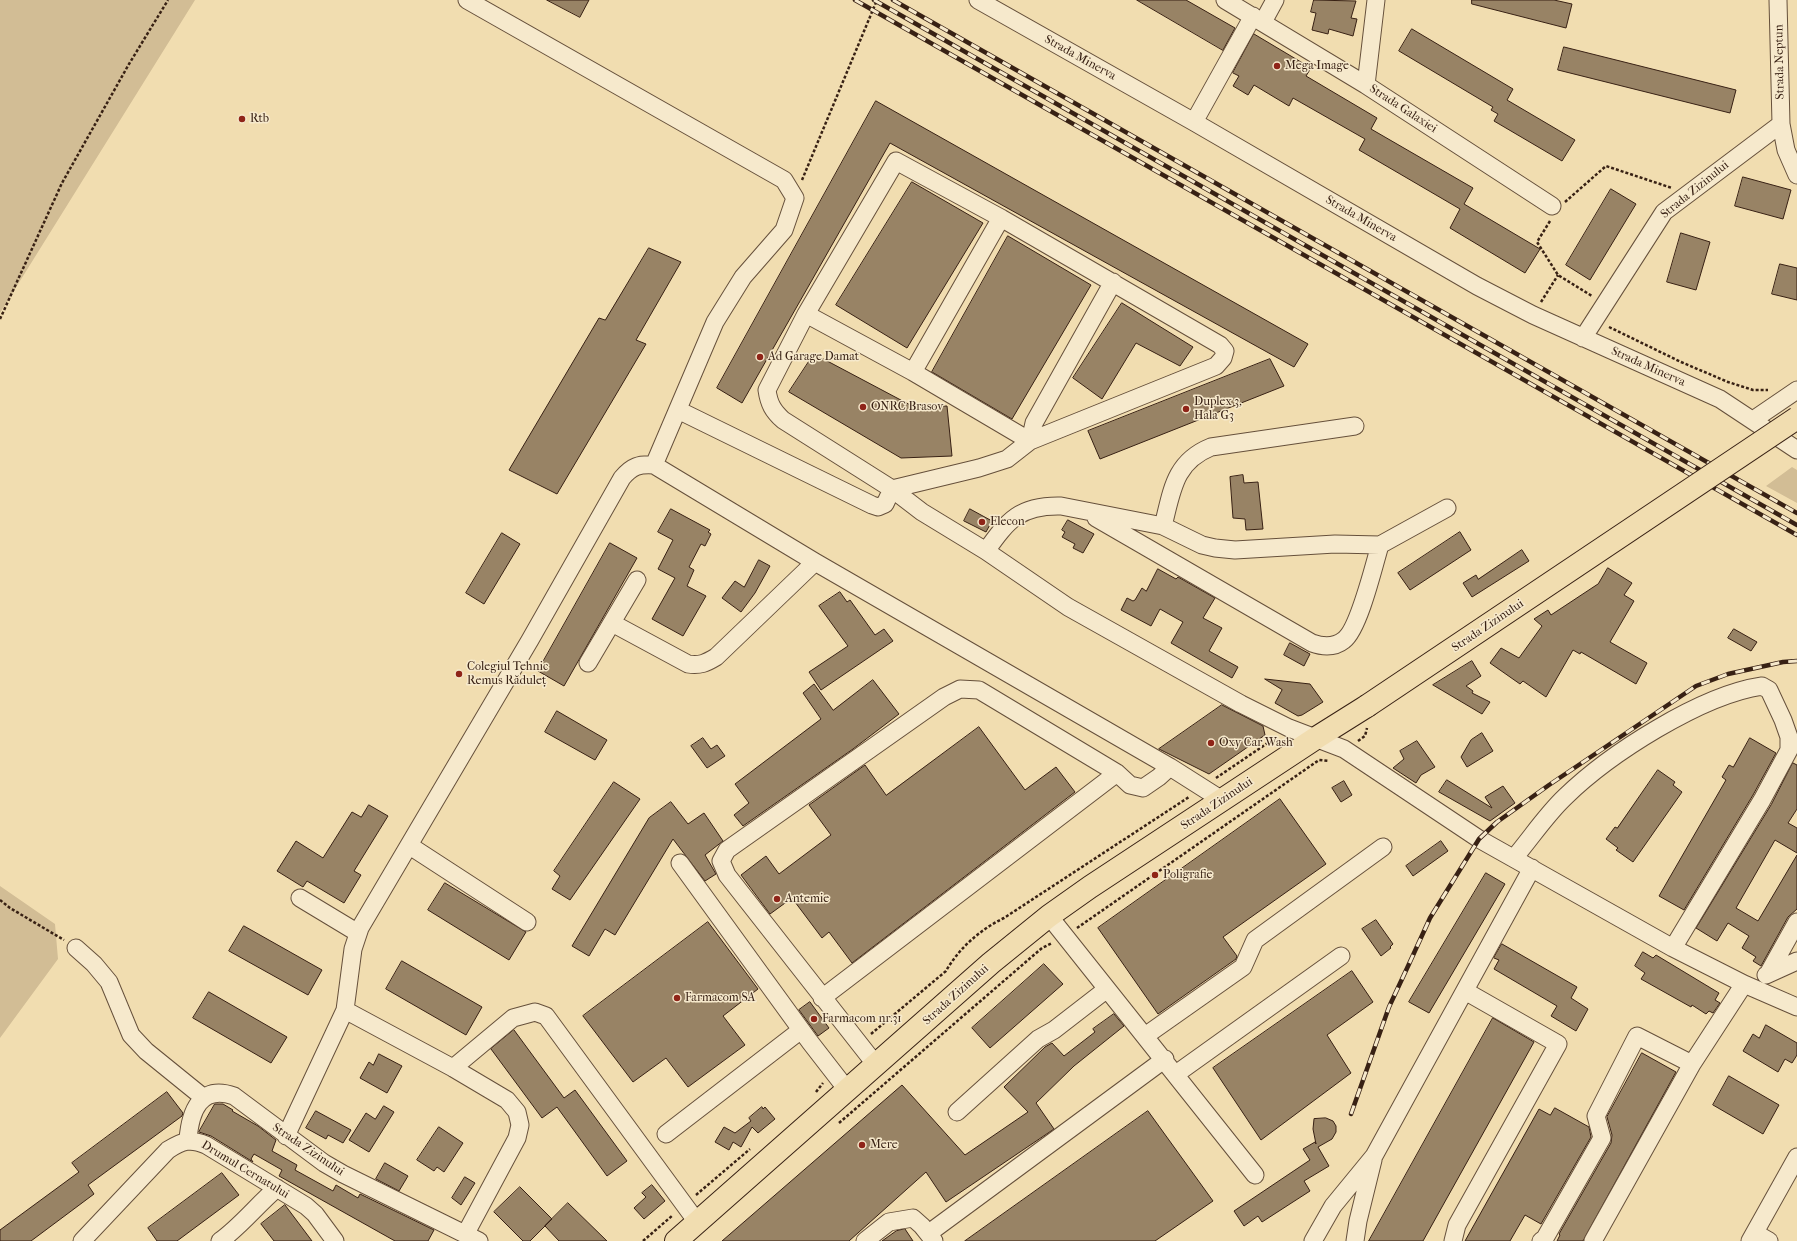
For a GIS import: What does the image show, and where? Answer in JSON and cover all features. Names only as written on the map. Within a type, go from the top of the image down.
[{"type":"main road","name":"Strada Zizinului","points":[[676,1241],[848,1091],[991,963],[1049,916],[1316,738],[1368,715],[1797,418]]},
{"type":"street","points":[[467,0],[784,180],[795,198],[784,230],[743,277],[715,322],[654,465]]},
{"type":"street","name":"Strada Minerva","points":[[978,0],[1194,122],[1477,286],[1533,315],[1720,399],[1797,450]]},
{"type":"street","name":"Strada Galaxiei","points":[[1226,0],[1366,84],[1556,209]]},
{"type":"street","points":[[1194,122],[1258,19],[1275,0]]},
{"type":"street","points":[[1366,84],[1376,0]]},
{"type":"street","name":"Strada Neptun","points":[[1778,0],[1781,124]]},
{"type":"street","points":[[1781,124],[1786,150],[1797,175]]},
{"type":"street","name":"Strada Zizinului","points":[[1583,338],[1664,212],[1781,124]]},
{"type":"street","points":[[892,489],[979,468],[1007,458],[1030,441],[1216,366],[1223,358],[1225,351],[1220,345],[1113,282],[1001,218],[896,161],[806,314],[767,390],[769,402],[775,412],[783,420],[892,489],[922,512],[986,551],[1068,607],[1241,704],[1289,728],[1344,749],[1479,839],[1673,948],[1744,984],[1797,1007]]},
{"type":"street","points":[[913,372],[1001,218]]},
{"type":"street","points":[[1030,441],[1034,423],[1113,282]]},
{"type":"street","points":[[806,314],[913,372],[1030,441]]},
{"type":"street","points":[[1752,420],[1797,390]]},
{"type":"street","points":[[678,410],[872,505],[878,506],[886,504],[892,489]]},
{"type":"street","points":[[1163,526],[1177,477],[1187,462],[1202,451],[1211,447],[1355,426]]},
{"type":"street","points":[[286,1136],[344,1010],[353,949],[358,933],[530,640],[622,478],[629,469],[639,464],[654,465],[815,562],[1170,767],[1222,800]]},
{"type":"street","points":[[986,551],[1005,525],[1028,510],[1050,506],[1163,526],[1202,545],[1225,550],[1335,544],[1380,545],[1447,508]]},
{"type":"street","points":[[1084,511],[1312,643],[1325,646],[1331,646],[1344,640],[1354,628],[1380,545]]},
{"type":"street","points":[[612,623],[688,664],[698,665],[707,663],[716,657],[815,562]]},
{"type":"street","points":[[588,663],[637,580]]},
{"type":"street","points":[[1514,858],[1564,798],[1604,765],[1649,734],[1704,704],[1745,688],[1762,686],[1770,690],[1789,736],[1789,750],[1762,800],[1673,948]]},
{"type":"street","points":[[876,1065],[822,998],[728,875],[721,861],[727,850],[944,697],[960,689],[978,690],[1117,773],[1130,785],[1143,788],[1160,777],[1170,767]]},
{"type":"street","points":[[822,998],[1117,773]]},
{"type":"street","points":[[410,846],[527,922]]},
{"type":"street","points":[[1145,1036],[1243,967],[1255,940],[1383,847]]},
{"type":"street","points":[[680,863],[801,1030],[848,1091]]},
{"type":"street","points":[[1313,1241],[1333,1206],[1374,1156],[1532,868]]},
{"type":"street","points":[[300,898],[358,933]]},
{"type":"street","points":[[1049,916],[1165,1059],[1255,1175]]},
{"type":"street","points":[[1768,974],[1797,922]]},
{"type":"street","points":[[76,948],[94,964],[109,982],[131,1035],[146,1051],[204,1098],[194,1108],[188,1140]]},
{"type":"street","points":[[1176,1074],[1341,956]]},
{"type":"street","points":[[1593,1241],[1692,1064],[1744,984],[1797,961]]},
{"type":"street","points":[[957,1112],[1038,1039],[1054,1030],[1107,989]]},
{"type":"street","points":[[1453,1241],[1457,1225],[1558,1044],[1465,991]]},
{"type":"street","points":[[344,1010],[454,1068],[507,1100],[517,1112],[520,1125],[517,1138],[473,1237]]},
{"type":"street","points":[[454,1068],[513,1018],[535,1012],[546,1016],[697,1222]]},
{"type":"street","points":[[666,1134],[801,1030]]},
{"type":"street","points":[[1541,1241],[1545,1238],[1602,1138],[1596,1116],[1637,1036],[1692,1064]]},
{"type":"street","points":[[865,1241],[882,1226],[900,1219],[913,1218],[931,1237],[1165,1059]]},
{"type":"street","name":"Strada Zizinului","points":[[204,1098],[213,1093],[225,1093],[234,1096],[324,1163],[343,1174],[473,1237]]},
{"type":"street","name":"Drumul Cernatului","points":[[82,1241],[168,1150],[180,1142],[188,1140],[206,1145],[277,1188],[315,1214],[335,1241]]},
{"type":"street","points":[[1355,1241],[1358,1221],[1374,1156]]},
{"type":"street","points":[[1758,1238],[1797,1157]]},
{"type":"street","points":[[220,1241],[240,1235],[253,1209],[277,1188]]},
{"type":"path","points":[[0,320],[62,183],[129,64],[168,0]]},
{"type":"path","points":[[795,198],[878,0]]},
{"type":"path","points":[[1604,304],[1558,275],[1537,242],[1556,209],[1606,166],[1688,193]]},
{"type":"path","points":[[1533,315],[1558,275]]},
{"type":"path","points":[[1594,320],[1681,362],[1728,382],[1753,390],[1769,390]]},
{"type":"path","points":[[834,1128],[1042,948],[1065,936],[1319,760],[1329,761],[1344,749],[1365,736],[1368,715]]},
{"type":"path","points":[[0,900],[10,908],[76,948]]},
{"type":"shaded area","points":[[0,0],[195,0],[0,313]]},
{"type":"shaded area","points":[[1792,467],[1797,470],[1797,503],[1766,486]]},
{"type":"shaded area","points":[[0,886],[55,924],[58,959],[0,1038]]},
{"type":"building","points":[[547,0],[589,0],[580,17]]},
{"type":"building","points":[[1137,0],[1186,0],[1235,28],[1223,50]]},
{"type":"building","points":[[1314,0],[1356,1],[1351,18],[1357,19],[1353,36],[1329,29],[1328,34],[1312,30],[1316,13],[1311,12]]},
{"type":"building","points":[[1472,0],[1554,0],[1572,4],[1566,28],[1472,4]]},
{"type":"building","points":[[1412,29],[1513,89],[1507,100],[1575,140],[1562,161],[1494,121],[1498,114],[1491,110],[1493,107],[1399,51]]},
{"type":"building","points":[[1254,34],[1311,68],[1306,76],[1377,118],[1371,129],[1473,188],[1464,204],[1540,249],[1525,273],[1450,228],[1460,209],[1359,150],[1365,139],[1293,98],[1289,106],[1254,85],[1248,95],[1233,86],[1239,76],[1233,73]]},
{"type":"building","points":[[1564,47],[1736,90],[1730,113],[1558,70]]},
{"type":"building","points":[[876,101],[1308,344],[1294,367],[890,143],[742,403],[717,388]]},
{"type":"building","points":[[1743,177],[1791,190],[1783,219],[1735,206]]},
{"type":"building","points":[[912,182],[983,223],[907,348],[836,305]]},
{"type":"building","points":[[1611,189],[1636,204],[1590,280],[1566,265]]},
{"type":"building","points":[[1681,233],[1710,242],[1696,290],[1667,282]]},
{"type":"building","points":[[1008,236],[1091,285],[1012,419],[932,372]]},
{"type":"building","points":[[649,248],[681,262],[636,340],[646,344],[557,494],[509,470],[599,318],[605,320]]},
{"type":"building","points":[[1780,264],[1797,268],[1797,300],[1772,294]]},
{"type":"building","points":[[1122,303],[1193,347],[1180,366],[1136,343],[1102,399],[1073,378]]},
{"type":"building","name":"ONRC Brasov","points":[[814,354],[914,407],[947,406],[952,456],[901,458],[789,392]]},
{"type":"building","name":"Duplex 3, Hala G3","points":[[1270,359],[1284,386],[1100,459],[1088,431]]},
{"type":"building","points":[[1243,475],[1244,483],[1258,482],[1263,529],[1246,530],[1245,519],[1233,518],[1230,477]]},
{"type":"building","points":[[671,509],[710,530],[708,532],[711,534],[705,546],[701,544],[689,567],[694,570],[687,586],[706,596],[683,636],[652,619],[675,578],[658,569],[673,540],[658,532]]},
{"type":"building","points":[[970,509],[992,521],[986,532],[964,521]]},
{"type":"building","points":[[1068,520],[1094,534],[1083,553],[1073,548],[1075,544],[1062,537],[1065,532],[1062,530]]},
{"type":"building","points":[[1460,532],[1471,550],[1410,590],[1398,573]]},
{"type":"building","points":[[502,533],[520,544],[484,604],[466,593]]},
{"type":"building","points":[[610,543],[637,558],[564,686],[538,671]]},
{"type":"building","points":[[1522,550],[1529,561],[1472,597],[1463,583],[1476,575],[1478,579]]},
{"type":"building","points":[[759,560],[770,566],[755,593],[741,612],[722,598],[735,581],[744,587]]},
{"type":"building","points":[[1608,568],[1632,583],[1624,595],[1634,601],[1610,642],[1647,663],[1636,684],[1581,652],[1580,654],[1573,650],[1546,697],[1523,681],[1520,684],[1490,663],[1501,648],[1519,658],[1542,626],[1534,619],[1548,610],[1551,615],[1598,584]]},
{"type":"building","points":[[1158,569],[1176,579],[1178,577],[1215,598],[1203,618],[1222,628],[1209,651],[1238,667],[1232,678],[1171,643],[1183,622],[1160,609],[1151,626],[1121,610],[1127,598],[1133,601],[1142,588],[1146,591]]},
{"type":"building","points":[[840,592],[847,602],[850,600],[875,635],[884,629],[893,641],[821,690],[809,672],[848,646],[819,606]]},
{"type":"building","points":[[1734,629],[1757,642],[1751,651],[1728,638]]},
{"type":"building","points":[[1290,643],[1310,654],[1304,666],[1284,655]]},
{"type":"building","points":[[1472,661],[1481,676],[1466,686],[1473,691],[1472,693],[1490,702],[1482,714],[1433,685]]},
{"type":"building","points":[[1265,679],[1310,684],[1323,702],[1298,716],[1275,703],[1282,690]]},
{"type":"building","points":[[873,680],[899,714],[853,749],[743,826],[734,815],[749,803],[735,784],[821,719],[803,693],[814,684],[833,710]]},
{"type":"building","name":"Oxy Car Wash","points":[[1222,705],[1263,726],[1265,735],[1209,774],[1159,749]]},
{"type":"building","points":[[557,711],[607,740],[595,760],[545,732]]},
{"type":"building","points":[[979,727],[1025,790],[1056,767],[1075,792],[852,963],[829,932],[822,938],[792,898],[770,914],[741,875],[766,856],[779,874],[831,835],[809,805],[865,765],[886,795]]},
{"type":"building","points":[[1482,733],[1493,751],[1467,767],[1461,757],[1471,740]]},
{"type":"building","points":[[703,738],[711,749],[717,745],[725,756],[707,768],[691,746]]},
{"type":"building","points":[[1750,738],[1776,753],[1753,795],[1684,910],[1659,896],[1726,780],[1722,777],[1729,765],[1733,767]]},
{"type":"building","points":[[1417,741],[1435,767],[1421,775],[1416,783],[1393,768],[1404,759],[1400,751]]},
{"type":"building","points":[[1793,763],[1797,765],[1797,809],[1788,823],[1797,828],[1797,853],[1775,840],[1736,908],[1758,921],[1797,855],[1797,909],[1788,917],[1761,966],[1753,961],[1756,957],[1742,948],[1749,936],[1728,923],[1717,941],[1696,928],[1771,805]]},
{"type":"building","points":[[1658,770],[1675,782],[1673,785],[1682,792],[1633,862],[1616,850],[1618,848],[1606,839],[1615,827],[1617,828]]},
{"type":"building","points":[[1447,780],[1492,808],[1485,797],[1503,786],[1515,803],[1490,821],[1439,792]]},
{"type":"building","points":[[1344,781],[1352,795],[1341,802],[1332,788]]},
{"type":"building","points":[[614,782],[640,799],[570,900],[552,889],[560,876],[554,871]]},
{"type":"building","points":[[1280,799],[1326,864],[1223,937],[1237,956],[1236,959],[1158,1014],[1098,928]]},
{"type":"building","points":[[671,802],[688,824],[704,813],[723,841],[705,855],[716,874],[705,881],[673,839],[615,935],[605,929],[589,956],[572,946],[649,818]]},
{"type":"building","points":[[369,805],[388,816],[354,871],[361,875],[344,903],[307,881],[303,887],[277,871],[296,841],[323,858],[352,812],[361,817]]},
{"type":"building","points":[[1441,841],[1448,851],[1413,876],[1406,866]]},
{"type":"building","points":[[1486,873],[1505,884],[1429,1013],[1409,1002]]},
{"type":"building","points":[[445,883],[526,932],[509,960],[428,910]]},
{"type":"building","points":[[1376,920],[1393,944],[1390,947],[1391,948],[1381,956],[1362,929]]},
{"type":"building","name":"Farmacom SA","points":[[708,922],[758,989],[723,1016],[745,1045],[688,1087],[666,1058],[633,1082],[583,1016]]},
{"type":"building","points":[[244,926],[322,970],[308,995],[229,951]]},
{"type":"building","points":[[1502,944],[1577,987],[1571,998],[1588,1009],[1576,1031],[1551,1016],[1557,1006],[1494,969],[1499,960],[1494,958]]},
{"type":"building","points":[[1643,952],[1653,958],[1656,955],[1719,993],[1715,1000],[1720,1003],[1713,1013],[1709,1011],[1706,1014],[1692,1005],[1691,1007],[1641,979],[1645,973],[1635,966]]},
{"type":"building","points":[[402,961],[482,1007],[466,1035],[386,989]]},
{"type":"building","points":[[1044,964],[1063,984],[990,1048],[972,1028]]},
{"type":"building","points":[[1352,971],[1373,1002],[1327,1035],[1351,1073],[1261,1140],[1213,1068]]},
{"type":"building","points":[[209,992],[287,1037],[271,1063],[193,1018]]},
{"type":"building","name":"Farmacom nr.31","points":[[810,1002],[829,1028],[818,1036],[799,1010]]},
{"type":"building","points":[[1114,1014],[1124,1026],[1074,1066],[1036,1103],[1054,1129],[946,1202],[926,1172],[849,1241],[722,1241],[902,1085],[965,1155],[1028,1112],[1004,1087],[1045,1047],[1052,1043],[1064,1056],[1095,1032],[1093,1029]]},
{"type":"building","points":[[1493,1018],[1534,1042],[1423,1241],[1369,1241]]},
{"type":"building","points":[[1766,1025],[1797,1043],[1797,1055],[1792,1063],[1785,1059],[1778,1072],[1743,1051],[1753,1034],[1759,1038]]},
{"type":"building","points":[[514,1030],[564,1098],[575,1090],[627,1161],[607,1176],[557,1107],[542,1118],[491,1049]]},
{"type":"building","points":[[1642,1053],[1676,1072],[1583,1241],[1557,1241],[1560,1235],[1559,1234],[1611,1143],[1612,1135],[1607,1117]]},
{"type":"building","points":[[379,1054],[402,1066],[387,1093],[360,1078],[369,1062],[373,1065]]},
{"type":"building","points":[[1729,1076],[1779,1105],[1763,1134],[1713,1105]]},
{"type":"building","points":[[167,1092],[183,1113],[182,1116],[88,1185],[94,1194],[31,1241],[0,1241],[0,1230],[79,1172],[72,1163]]},
{"type":"building","points":[[215,1104],[223,1104],[258,1126],[276,1140],[272,1151],[297,1165],[295,1170],[333,1191],[336,1185],[358,1198],[360,1194],[434,1230],[428,1241],[395,1241],[279,1176],[282,1170],[254,1154],[251,1159],[253,1162],[211,1136],[199,1132]]},
{"type":"building","points":[[384,1106],[394,1112],[369,1152],[349,1140],[366,1113],[375,1119]]},
{"type":"building","points":[[762,1107],[763,1109],[765,1107],[775,1119],[758,1133],[752,1127],[741,1147],[733,1142],[729,1150],[715,1142],[724,1127],[735,1133],[751,1121],[749,1118]]},
{"type":"building","points":[[1555,1108],[1589,1127],[1591,1137],[1541,1224],[1525,1215],[1510,1241],[1465,1241],[1539,1109],[1550,1115]]},
{"type":"building","points":[[316,1111],[351,1130],[343,1143],[328,1135],[326,1139],[306,1128]]},
{"type":"building","points":[[1148,1111],[1213,1201],[1155,1241],[965,1241]]},
{"type":"building","points":[[1326,1118],[1333,1121],[1336,1126],[1336,1132],[1332,1139],[1318,1147],[1329,1166],[1304,1181],[1310,1191],[1262,1222],[1258,1216],[1244,1226],[1234,1211],[1310,1160],[1303,1149],[1315,1142],[1316,1144],[1313,1129],[1314,1119]]},
{"type":"building","points":[[439,1127],[463,1143],[444,1172],[437,1167],[434,1171],[417,1160]]},
{"type":"building","points":[[385,1163],[408,1176],[399,1191],[376,1179]]},
{"type":"building","points":[[222,1173],[239,1195],[177,1241],[157,1241],[148,1228]]},
{"type":"building","points":[[465,1177],[475,1183],[461,1205],[452,1198]]},
{"type":"building","points":[[652,1185],[665,1201],[644,1219],[634,1208],[646,1197],[642,1193]]},
{"type":"building","points":[[520,1187],[552,1219],[530,1241],[523,1241],[494,1212]]},
{"type":"building","points":[[568,1203],[607,1241],[559,1241],[545,1226]]},
{"type":"building","points":[[285,1205],[312,1241],[274,1241],[261,1224]]},
{"type":"building","points":[[905,1229],[913,1241],[882,1241],[896,1231]]},
{"type":"railway","points":[[855,0],[1797,535]]},
{"type":"railway","points":[[874,0],[1797,525]]},
{"type":"railway","points":[[893,0],[1797,513]]},
{"type":"railway","points":[[1351,1114],[1389,1007],[1430,918],[1479,839],[1497,822],[1549,785],[1696,686],[1728,674],[1783,662],[1797,661]]},
{"type":"place","name":"Mega Image","points":[[1277,66]]},
{"type":"place","name":"Rtb","points":[[242,119]]},
{"type":"place","name":"Ad Garage Damat","points":[[760,357]]},
{"type":"place","name":"ONRC Brasov","points":[[863,407]]},
{"type":"place","name":"Duplex 3, Hala G3","points":[[1186,409]]},
{"type":"place","name":"Elecon","points":[[982,522]]},
{"type":"place","name":"Colegiul Tehnic Remus Răduleț","points":[[459,674]]},
{"type":"place","name":"Oxy Car Wash","points":[[1211,743]]},
{"type":"place","name":"Poligrafie","points":[[1155,875]]},
{"type":"place","name":"Antemie","points":[[777,899]]},
{"type":"place","name":"Farmacom SA","points":[[677,998]]},
{"type":"place","name":"Farmacom nr.31","points":[[814,1019]]},
{"type":"place","name":"Mere","points":[[862,1145]]}]
